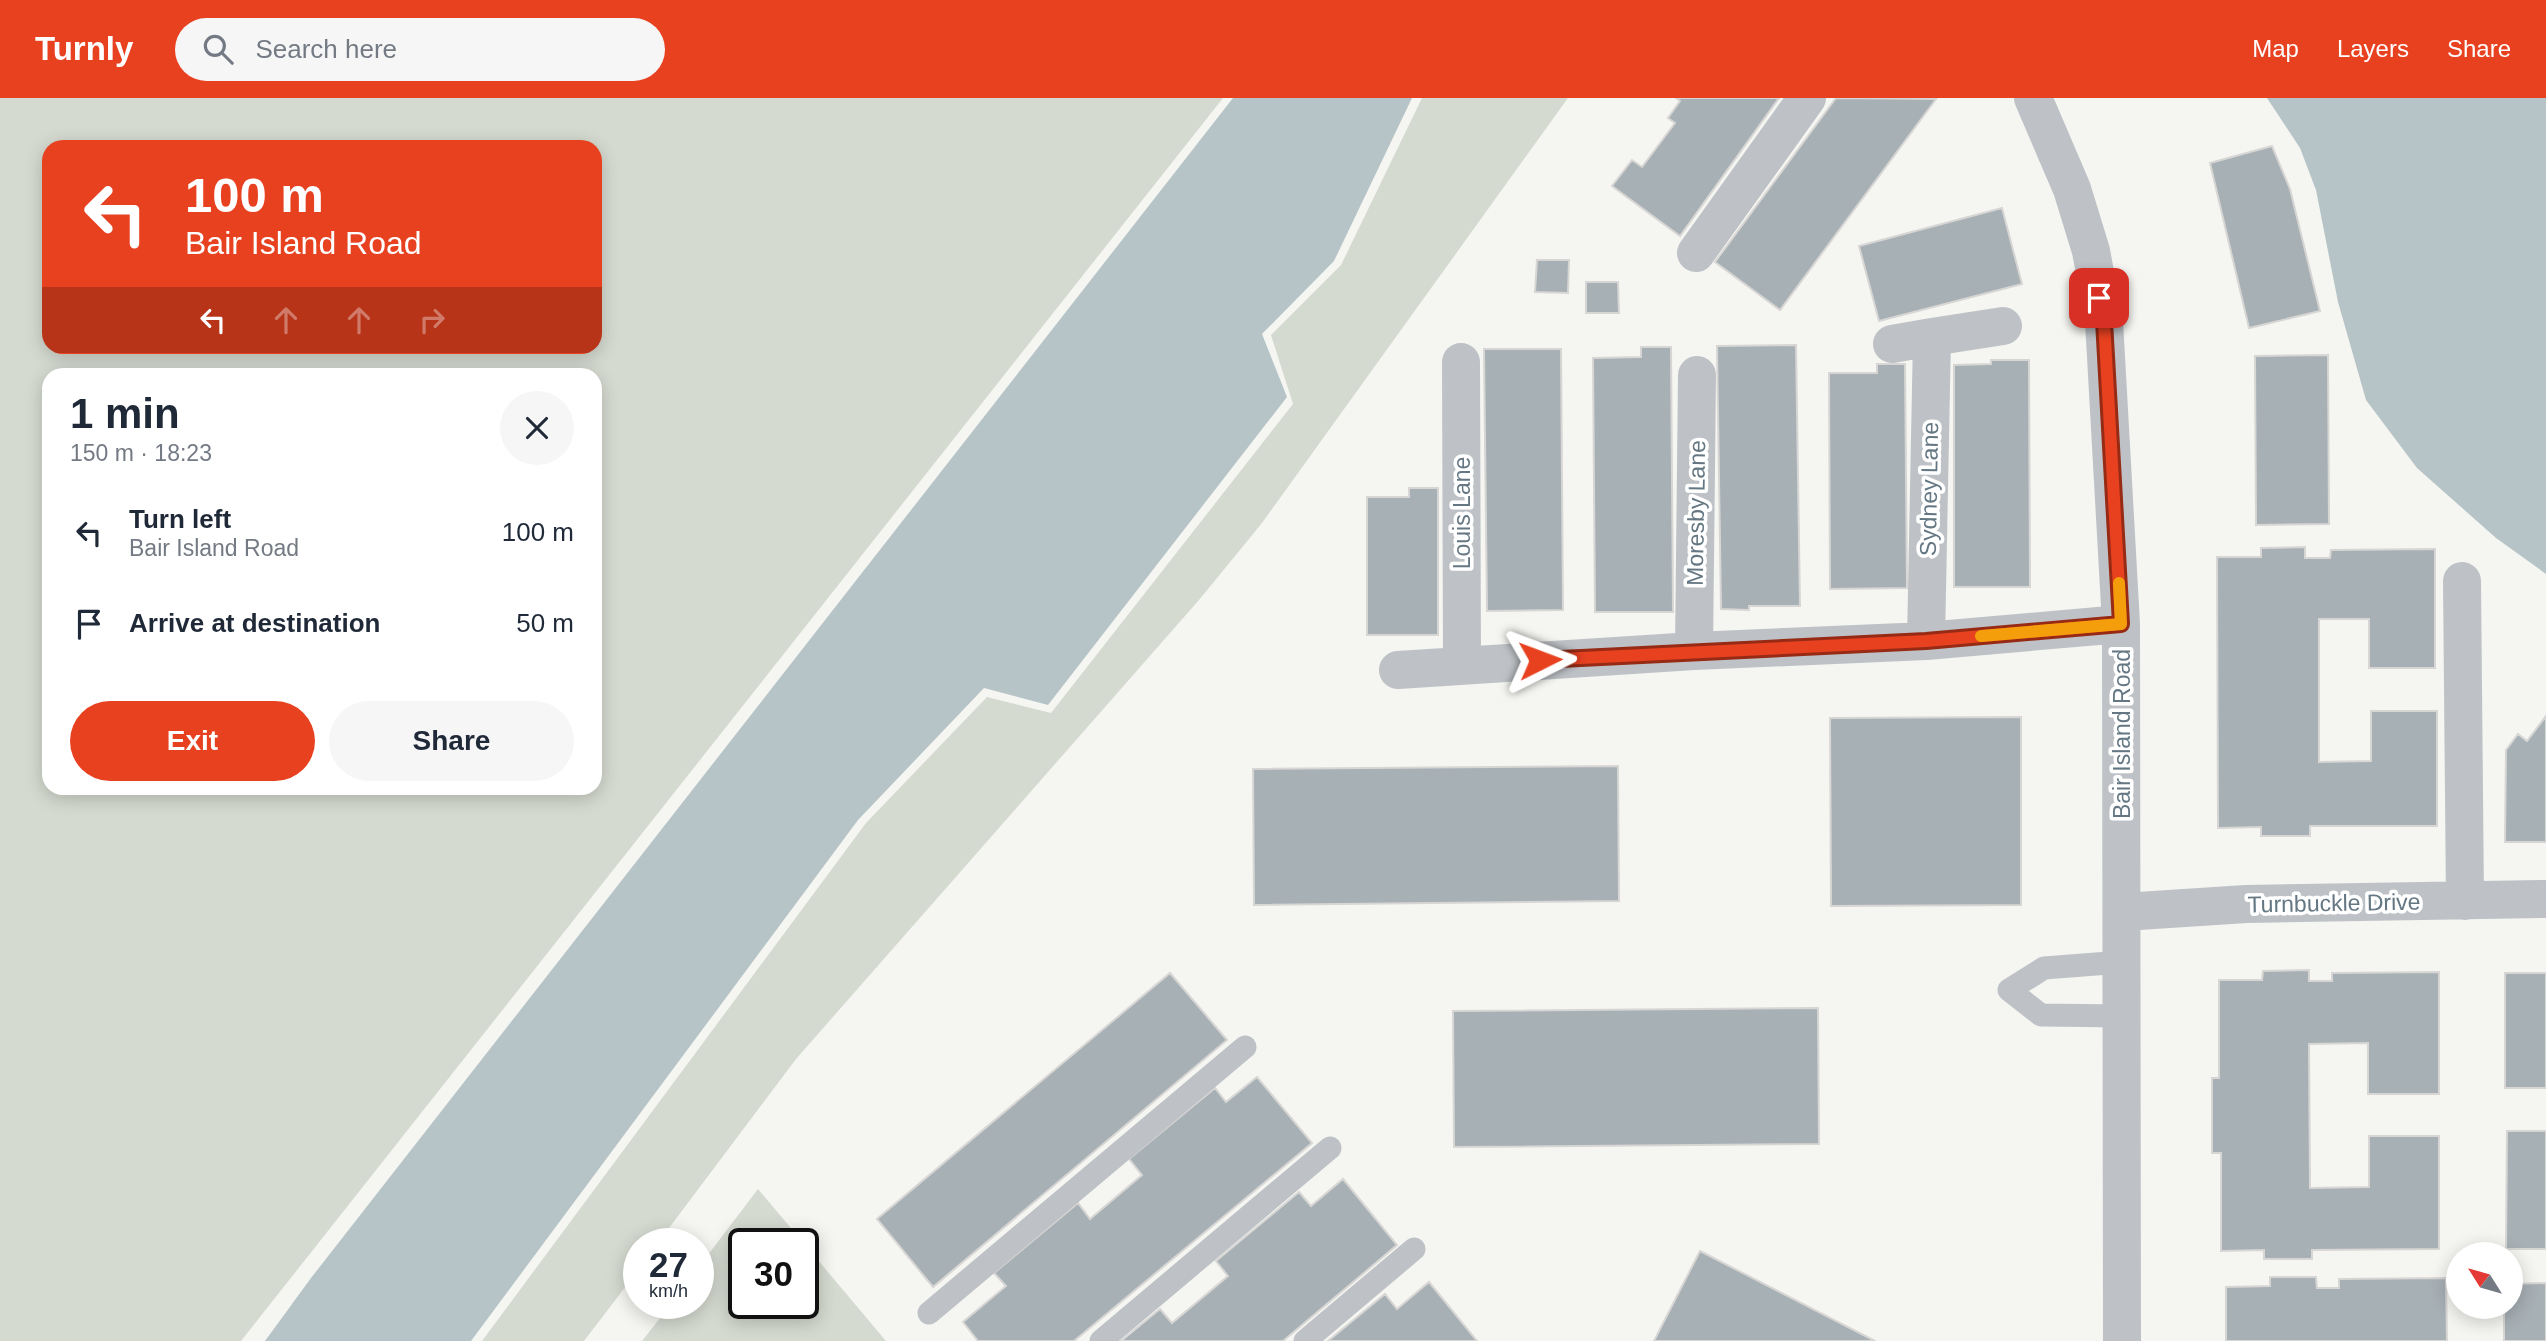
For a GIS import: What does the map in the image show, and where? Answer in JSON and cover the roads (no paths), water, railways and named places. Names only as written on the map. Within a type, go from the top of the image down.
[{"type":"street","points":[[1696,253],[1807,98]]},
{"type":"street","name":"Bair Island Road","points":[[2033,98],[2072,189],[2091,251],[2104,321],[2121,624],[2123,1341]]},
{"type":"street","points":[[1892,344],[2003,326]]},
{"type":"street","name":"Sydney Lane","points":[[1926,641],[1932,337]]},
{"type":"street","name":"Louis Lane","points":[[1461,362],[1462,664]]},
{"type":"street","name":"Moresby Lane","points":[[1694,651],[1697,375]]},
{"type":"street","points":[[2462,581],[2465,901]]},
{"type":"street","points":[[1398,670],[1694,651],[1926,641],[2121,624]]},
{"type":"street","name":"Turnbuckle Drive","points":[[2123,912],[2246,904],[2546,899]]},
{"type":"lane","points":[[2122,962],[2044,968],[2009,990],[2041,1015],[2123,1016]]},
{"type":"lane","points":[[929,1313],[1245,1047]]},
{"type":"lane","points":[[1101,1341],[1330,1148]]},
{"type":"lane","points":[[1305,1341],[1414,1249]]}]
